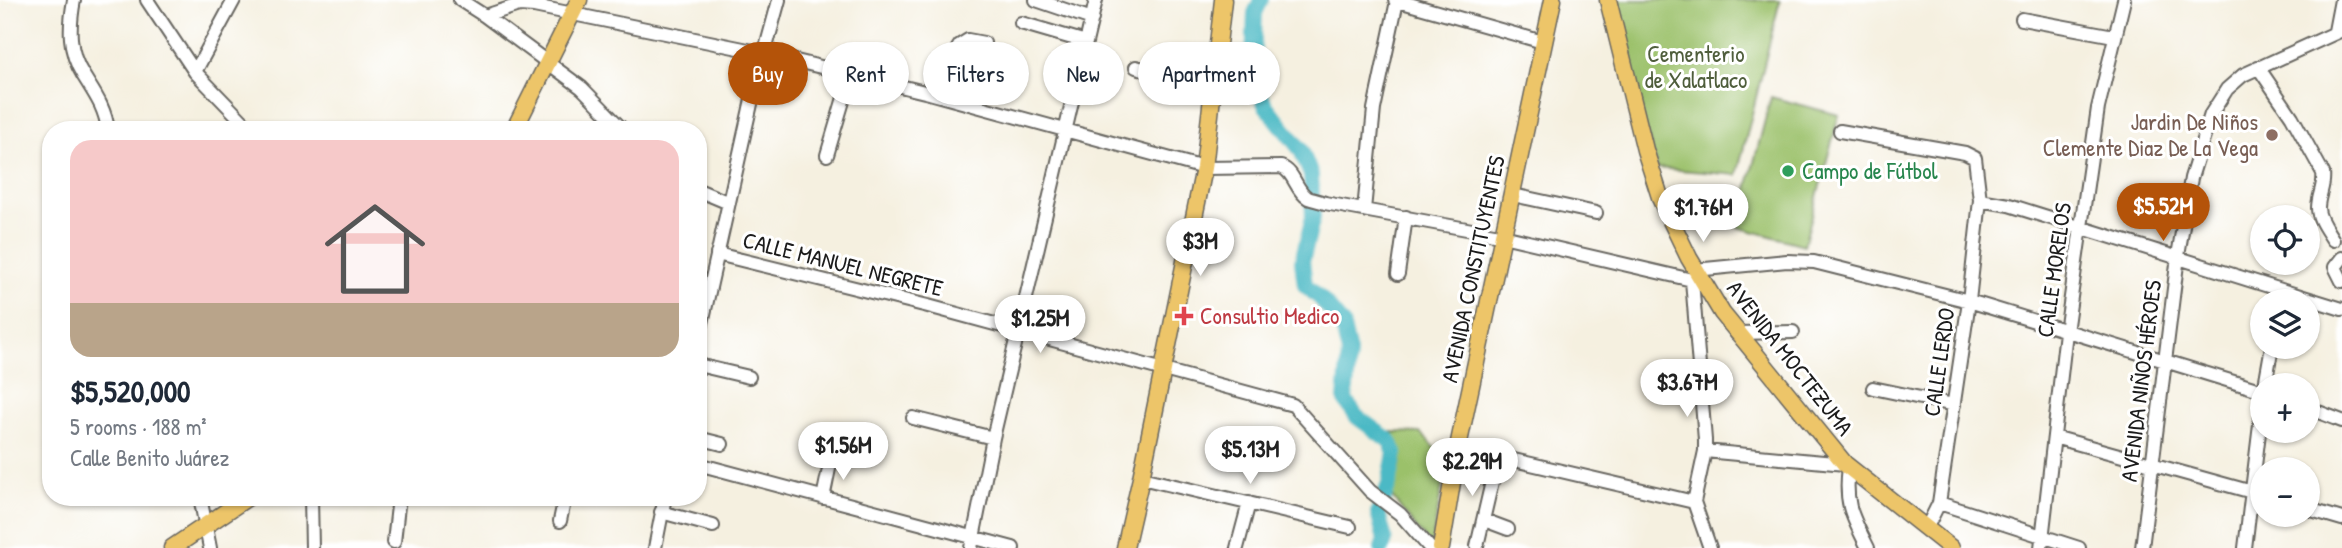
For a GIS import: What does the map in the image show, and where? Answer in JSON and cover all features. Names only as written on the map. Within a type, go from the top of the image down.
[{"type":"main road","points":[[1218,42],[1223,0]]},
{"type":"main road","name":"AVENIDA CONSTITUYENTES","points":[[1441,548],[1458,447],[1553,0]]},
{"type":"main road","name":"AVENIDA MOCTEZUMA","points":[[1608,0],[1654,180],[1696,276],[1721,313],[1847,466],[1951,548]]},
{"type":"main road","points":[[518,121],[575,6]]},
{"type":"main road","points":[[1125,548],[1204,167],[1211,105]]},
{"type":"main road","points":[[172,548],[234,506]]},
{"type":"street","points":[[74,0],[70,23],[72,49],[83,75],[103,107],[106,121]]},
{"type":"street","points":[[147,0],[195,72],[242,121]]},
{"type":"street","points":[[195,72],[234,0]]},
{"type":"street","points":[[460,0],[489,15],[582,88],[614,121]]},
{"type":"street","points":[[489,15],[496,0]]},
{"type":"street","points":[[766,42],[779,0]]},
{"type":"street","points":[[1036,0],[1092,19]]},
{"type":"street","points":[[1021,23],[1086,42],[1097,0]]},
{"type":"street","points":[[1364,210],[1374,109],[1396,0],[1543,43]]},
{"type":"street","name":"CALLE MORELOS","points":[[2042,543],[2066,332],[2098,108],[2124,0]]},
{"type":"street","name":"AVENIDA NIÑOS HÉROES","points":[[2142,548],[2178,257],[2191,178],[2211,114],[2227,89],[2243,75],[2338,31],[2341,0]]},
{"type":"street","points":[[489,15],[520,2],[575,6],[728,44]]},
{"type":"street","points":[[2022,19],[2114,36]]},
{"type":"street","points":[[2258,67],[2292,117],[2323,173],[2325,182],[2318,208],[2320,218],[2333,240]]},
{"type":"street","points":[[707,302],[752,105]]},
{"type":"street","points":[[827,155],[842,105]]},
{"type":"street","points":[[974,105],[1204,167],[1286,169],[1308,198],[1325,203],[1504,236],[1696,276],[1800,261],[1969,301],[2250,387]]},
{"type":"street","points":[[972,543],[993,438],[1071,105]]},
{"type":"street","name":"CALLE LERDO","points":[[1840,131],[1970,155],[1976,162],[1980,200],[1969,301],[1939,503],[1927,527]]},
{"type":"street","points":[[707,194],[730,203]]},
{"type":"street","points":[[1513,195],[1596,213]]},
{"type":"street","points":[[1980,200],[2009,205],[2178,257],[2263,289]]},
{"type":"street","points":[[1398,274],[1406,217]]},
{"type":"street","name":"CALLE MANUEL NEGRETE","points":[[718,254],[916,303],[1293,405],[1370,491],[1387,502],[1430,548]]},
{"type":"street","points":[[2339,263],[2342,281]]},
{"type":"street","points":[[1696,276],[1705,451],[1694,502],[1710,548]]},
{"type":"street","points":[[2320,304],[2342,309]]},
{"type":"street","points":[[1737,333],[1793,332]]},
{"type":"street","points":[[707,367],[749,377]]},
{"type":"street","points":[[1873,388],[1954,405]]},
{"type":"street","points":[[2320,413],[2342,421]]},
{"type":"street","points":[[913,418],[993,438]]},
{"type":"street","points":[[2054,438],[2250,491]]},
{"type":"street","points":[[707,440],[722,444]]},
{"type":"street","points":[[1458,447],[1694,502]]},
{"type":"street","points":[[1705,451],[1847,466],[1847,502],[1868,548]]},
{"type":"street","points":[[1478,546],[1498,456]]},
{"type":"street","points":[[823,498],[831,459]]},
{"type":"street","points":[[707,466],[972,543],[1013,548]]},
{"type":"street","points":[[1141,478],[1350,527]]},
{"type":"street","points":[[1237,548],[1249,503]]},
{"type":"street","points":[[1939,503],[2042,543],[2079,548]]},
{"type":"street","points":[[202,506],[209,548]]},
{"type":"street","points":[[311,506],[312,548]]},
{"type":"street","points":[[394,541],[398,506]]},
{"type":"street","points":[[560,521],[563,506]]},
{"type":"street","points":[[655,548],[663,506]]},
{"type":"street","points":[[662,512],[713,526]]},
{"type":"street","points":[[2320,513],[2342,519]]},
{"type":"street","points":[[1484,520],[1508,528]]},
{"type":"street","points":[[2245,548],[2250,527]]},
{"type":"green space","name":"Cementerio de Xalatlaco","points":[[1619,0],[1780,0],[1737,175],[1657,168],[1615,23]]},
{"type":"green space","name":"Campo de Fútbol","points":[[1771,97],[1839,115],[1804,245],[1737,227]]},
{"type":"green space","points":[[1392,432],[1420,433],[1431,443],[1446,466],[1431,546],[1390,495],[1399,471],[1401,456]]},
{"type":"waterway","points":[[1261,0],[1255,13],[1255,84],[1266,106],[1301,150],[1311,175],[1313,217],[1302,261],[1305,285],[1342,324],[1349,353],[1345,400],[1357,417],[1390,441],[1395,453],[1389,484],[1378,513],[1385,540],[1382,548]]},
{"type":"place","name":"Jardin De Niños Clemente Diaz De La Vega","points":[[2272,135]]},
{"type":"place","name":"Campo de Fútbol","points":[[1788,171]]},
{"type":"place","name":"Consultio Medico","points":[[1184,316]]}]
